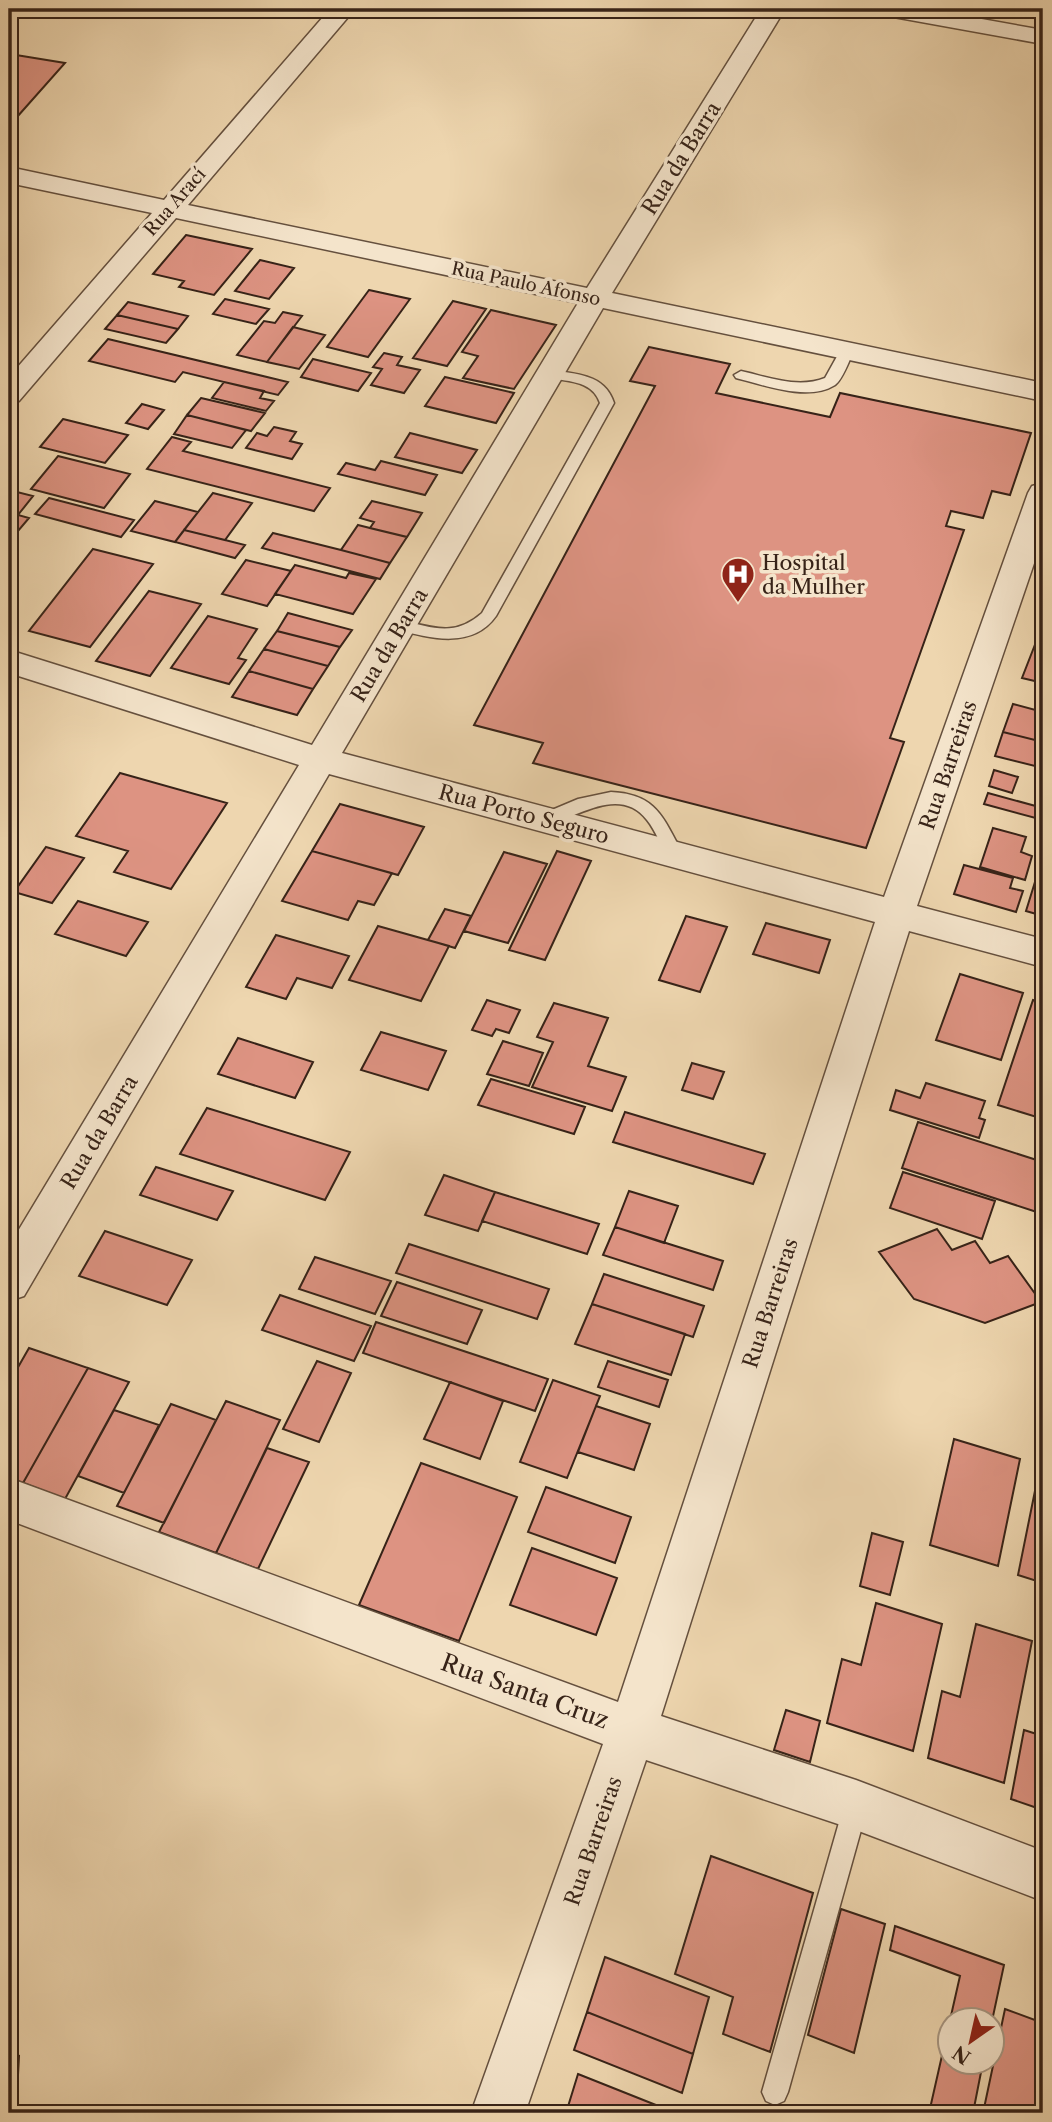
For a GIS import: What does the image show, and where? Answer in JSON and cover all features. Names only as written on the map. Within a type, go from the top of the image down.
[{"type":"street","name":"Rua Arací","points":[[9,396],[343,9]]},
{"type":"street","name":"Rua da Barra","points":[[9,1283],[550,373],[773,9]]},
{"type":"street","points":[[888,9],[1043,37]]},
{"type":"street","name":"Rua Paulo Afonso","points":[[9,175],[1043,392]]},
{"type":"street","name":"Rua Barreiras","points":[[498,2113],[632,1731],[895,914],[1043,493]]},
{"type":"street","name":"Rua Porto Seguro","points":[[9,661],[321,760],[1043,953]]},
{"type":"street","name":"Rua Santa Cruz","points":[[9,1499],[632,1731],[856,1805],[1043,1876]]},
{"type":"lane","points":[[741,375],[786,385],[816,386],[831,380],[847,351]]},
{"type":"lane","points":[[401,625],[450,636],[473,629],[488,616],[607,403],[604,392],[595,383],[550,373]]},
{"type":"lane","points":[[775,2092],[856,1805]]},
{"type":"building","points":[[16,55],[65,63],[9,126],[9,63]]},
{"type":"building","points":[[186,235],[252,249],[214,295],[179,287],[184,281],[153,274]]},
{"type":"building","points":[[260,260],[294,268],[269,299],[235,291]]},
{"type":"building","points":[[369,290],[410,299],[368,357],[327,347]]},
{"type":"building","points":[[225,299],[269,309],[256,324],[213,314]]},
{"type":"building","points":[[453,301],[486,309],[447,366],[413,358]]},
{"type":"building","points":[[128,302],[188,316],[178,329],[117,315]]},
{"type":"building","points":[[491,310],[556,325],[514,389],[463,378],[478,356],[462,352]]},
{"type":"building","points":[[283,312],[302,316],[267,362],[237,355],[264,321],[275,323]]},
{"type":"building","points":[[117,315],[178,329],[166,343],[105,329]]},
{"type":"building","points":[[293,327],[325,335],[299,369],[267,362]]},
{"type":"building","points":[[108,339],[288,382],[278,395],[183,372],[175,382],[89,361]]},
{"type":"building","name":"Hospital da Mulher","points":[[649,347],[730,364],[716,393],[830,417],[840,393],[1031,433],[1010,495],[992,491],[983,518],[951,511],[946,526],[964,530],[890,738],[904,742],[866,848],[533,763],[543,743],[474,725],[655,386],[630,381]]},
{"type":"building","points":[[384,353],[402,357],[397,365],[420,370],[404,393],[371,385],[382,369],[373,367]]},
{"type":"building","points":[[313,359],[371,373],[358,391],[301,377]]},
{"type":"building","points":[[445,377],[514,393],[496,423],[425,406]]},
{"type":"building","points":[[224,382],[264,391],[260,398],[274,401],[266,411],[212,398]]},
{"type":"building","points":[[201,398],[265,413],[251,431],[187,415]]},
{"type":"building","points":[[142,404],[164,410],[148,429],[126,423]]},
{"type":"building","points":[[187,415],[246,430],[232,448],[174,434]]},
{"type":"building","points":[[63,419],[128,435],[105,463],[40,447]]},
{"type":"building","points":[[274,427],[296,432],[290,441],[302,444],[292,459],[246,448],[257,433],[267,436]]},
{"type":"building","points":[[410,433],[477,450],[462,473],[395,457]]},
{"type":"building","points":[[172,437],[191,442],[183,451],[330,488],[314,511],[147,469]]},
{"type":"building","points":[[58,456],[130,474],[104,508],[31,489]]},
{"type":"building","points":[[381,461],[437,475],[425,495],[338,474],[346,463],[375,470]]},
{"type":"building","points":[[9,490],[33,496],[18,515],[29,518],[13,537],[9,536]]},
{"type":"building","points":[[213,493],[252,503],[225,540],[184,530]]},
{"type":"building","points":[[49,498],[134,520],[121,537],[35,514]]},
{"type":"building","points":[[155,501],[198,512],[175,542],[131,531]]},
{"type":"building","points":[[372,501],[422,513],[407,537],[370,528],[374,522],[360,518]]},
{"type":"building","points":[[358,525],[407,537],[390,563],[341,550]]},
{"type":"building","points":[[184,530],[245,545],[235,558],[175,542]]},
{"type":"building","points":[[273,533],[390,563],[380,579],[262,548]]},
{"type":"building","points":[[93,549],[153,564],[90,647],[29,631]]},
{"type":"building","points":[[246,560],[291,571],[267,606],[222,594]]},
{"type":"building","points":[[295,565],[346,578],[349,573],[376,579],[353,614],[275,594]]},
{"type":"building","points":[[149,591],[201,604],[150,676],[96,661]]},
{"type":"building","points":[[288,613],[352,630],[340,647],[277,631]]},
{"type":"building","points":[[208,616],[257,629],[238,658],[246,660],[229,684],[171,668]]},
{"type":"building","points":[[277,631],[340,647],[328,666],[264,649]]},
{"type":"building","points":[[1036,642],[1043,643],[1043,683],[1022,678]]},
{"type":"building","points":[[264,649],[328,666],[313,689],[249,671]]},
{"type":"building","points":[[249,671],[313,689],[297,715],[232,697]]},
{"type":"building","points":[[1013,704],[1043,712],[1043,742],[1003,732]]},
{"type":"building","points":[[1003,732],[1043,742],[1043,768],[995,756]]},
{"type":"building","points":[[994,770],[1018,777],[1012,793],[989,786]]},
{"type":"building","points":[[120,773],[227,803],[171,889],[114,872],[128,851],[76,836]]},
{"type":"building","points":[[988,793],[1043,808],[1043,820],[984,804]]},
{"type":"building","points":[[340,804],[424,827],[398,875],[312,851]]},
{"type":"building","points":[[993,828],[1026,837],[1021,852],[1032,856],[1025,880],[980,867]]},
{"type":"building","points":[[46,847],[84,858],[52,903],[14,892]]},
{"type":"building","points":[[312,851],[392,873],[374,905],[358,901],[348,920],[282,901]]},
{"type":"building","points":[[557,851],[591,861],[545,960],[509,950]]},
{"type":"building","points":[[504,852],[547,864],[508,943],[464,931]]},
{"type":"building","points":[[1043,856],[1043,916],[1026,911]]},
{"type":"building","points":[[964,865],[1013,878],[1010,888],[1023,891],[1016,912],[954,894]]},
{"type":"building","points":[[78,901],[148,922],[126,956],[55,934]]},
{"type":"building","points":[[445,909],[471,916],[455,948],[428,940]]},
{"type":"building","points":[[686,916],[727,927],[700,992],[659,980]]},
{"type":"building","points":[[766,923],[830,940],[819,973],[753,954]]},
{"type":"building","points":[[378,926],[449,946],[421,1001],[349,980]]},
{"type":"building","points":[[276,935],[349,956],[332,988],[297,978],[286,999],[246,987]]},
{"type":"building","points":[[960,974],[1023,993],[1001,1060],[936,1040]]},
{"type":"building","points":[[487,1000],[520,1010],[509,1033],[496,1029],[492,1036],[472,1030]]},
{"type":"building","points":[[1033,1000],[1043,1003],[1043,1119],[998,1105]]},
{"type":"building","points":[[554,1003],[608,1018],[588,1066],[626,1077],[612,1111],[532,1087],[553,1042],[537,1037]]},
{"type":"building","points":[[381,1032],[446,1051],[428,1090],[361,1070]]},
{"type":"building","points":[[238,1038],[313,1062],[295,1098],[218,1074]]},
{"type":"building","points":[[503,1041],[543,1053],[529,1086],[487,1074]]},
{"type":"building","points":[[692,1063],[724,1072],[713,1099],[682,1090]]},
{"type":"building","points":[[491,1079],[585,1107],[574,1134],[478,1105]]},
{"type":"building","points":[[926,1083],[985,1101],[979,1118],[985,1120],[979,1138],[890,1110],[896,1090],[920,1098]]},
{"type":"building","points":[[207,1108],[350,1152],[325,1200],[180,1154]]},
{"type":"building","points":[[625,1112],[765,1154],[753,1184],[613,1142]]},
{"type":"building","points":[[918,1122],[1043,1162],[1043,1214],[902,1168]]},
{"type":"building","points":[[156,1167],[233,1191],[217,1220],[140,1195]]},
{"type":"building","points":[[903,1172],[995,1201],[982,1239],[890,1208]]},
{"type":"building","points":[[444,1175],[495,1192],[478,1231],[425,1215]]},
{"type":"building","points":[[629,1191],[678,1206],[664,1243],[615,1227]]},
{"type":"building","points":[[495,1192],[599,1224],[587,1254],[482,1221]]},
{"type":"building","points":[[615,1227],[723,1261],[713,1290],[603,1255]]},
{"type":"building","points":[[937,1229],[952,1250],[975,1241],[990,1263],[1008,1256],[1041,1302],[985,1323],[914,1299],[879,1252]]},
{"type":"building","points":[[105,1231],[192,1260],[167,1305],[79,1276]]},
{"type":"building","points":[[409,1244],[549,1289],[537,1319],[396,1273]]},
{"type":"building","points":[[315,1257],[391,1281],[375,1314],[299,1289]]},
{"type":"building","points":[[604,1274],[704,1306],[693,1337],[592,1304]]},
{"type":"building","points":[[397,1282],[482,1310],[467,1344],[381,1316]]},
{"type":"building","points":[[280,1295],[371,1326],[354,1361],[262,1330]]},
{"type":"building","points":[[592,1304],[685,1334],[671,1375],[575,1344]]},
{"type":"building","points":[[376,1322],[548,1379],[535,1411],[363,1353]]},
{"type":"building","points":[[29,1348],[88,1368],[23,1483],[9,1478],[9,1383]]},
{"type":"building","points":[[317,1361],[351,1373],[319,1442],[283,1429]]},
{"type":"building","points":[[608,1361],[668,1380],[659,1407],[598,1387]]},
{"type":"building","points":[[88,1368],[129,1382],[65,1499],[23,1483]]},
{"type":"building","points":[[553,1380],[600,1396],[567,1478],[520,1462]]},
{"type":"building","points":[[450,1382],[503,1401],[480,1459],[424,1439]]},
{"type":"building","points":[[226,1401],[280,1420],[216,1553],[159,1532]]},
{"type":"building","points":[[171,1404],[216,1420],[164,1523],[117,1506]]},
{"type":"building","points":[[596,1406],[650,1424],[634,1470],[578,1452]]},
{"type":"building","points":[[114,1410],[159,1425],[124,1493],[78,1476]]},
{"type":"building","points":[[954,1439],[1020,1459],[998,1566],[930,1545]]},
{"type":"building","points":[[267,1448],[309,1462],[258,1569],[216,1553]]},
{"type":"building","points":[[421,1463],[517,1497],[459,1641],[359,1605]]},
{"type":"building","points":[[1039,1471],[1043,1472],[1043,1583],[1018,1575]]},
{"type":"building","points":[[546,1487],[631,1517],[615,1563],[528,1532]]},
{"type":"building","points":[[872,1533],[903,1542],[890,1595],[860,1586]]},
{"type":"building","points":[[532,1548],[617,1578],[596,1635],[510,1605]]},
{"type":"building","points":[[876,1603],[942,1624],[913,1751],[827,1723],[842,1659],[861,1665]]},
{"type":"building","points":[[976,1624],[1032,1641],[1004,1783],[928,1758],[942,1691],[960,1697]]},
{"type":"building","points":[[786,1710],[820,1721],[810,1762],[774,1750]]},
{"type":"building","points":[[1024,1730],[1043,1736],[1043,1810],[1011,1799]]},
{"type":"building","points":[[711,1856],[813,1893],[770,2052],[723,2034],[733,1997],[675,1974]]},
{"type":"building","points":[[841,1909],[885,1924],[854,2053],[808,2035]]},
{"type":"building","points":[[895,1926],[1004,1965],[995,2007],[953,2007],[960,1976],[890,1950]]},
{"type":"building","points":[[605,1957],[709,1997],[693,2054],[587,2012]]},
{"type":"building","points":[[1006,2009],[1043,2023],[1043,2113],[983,2113],[991,2076],[1006,2076]]},
{"type":"building","points":[[587,2012],[693,2054],[682,2093],[574,2050]]},
{"type":"building","points":[[19,2056],[16,2113],[9,2113],[9,2058]]},
{"type":"building","points":[[578,2074],[676,2113],[566,2113]]},
{"type":"building","points":[[937,2076],[980,2076],[973,2113],[929,2113]]},
{"type":"place","name":"Hospital da Mulher","points":[[738,604]]}]
